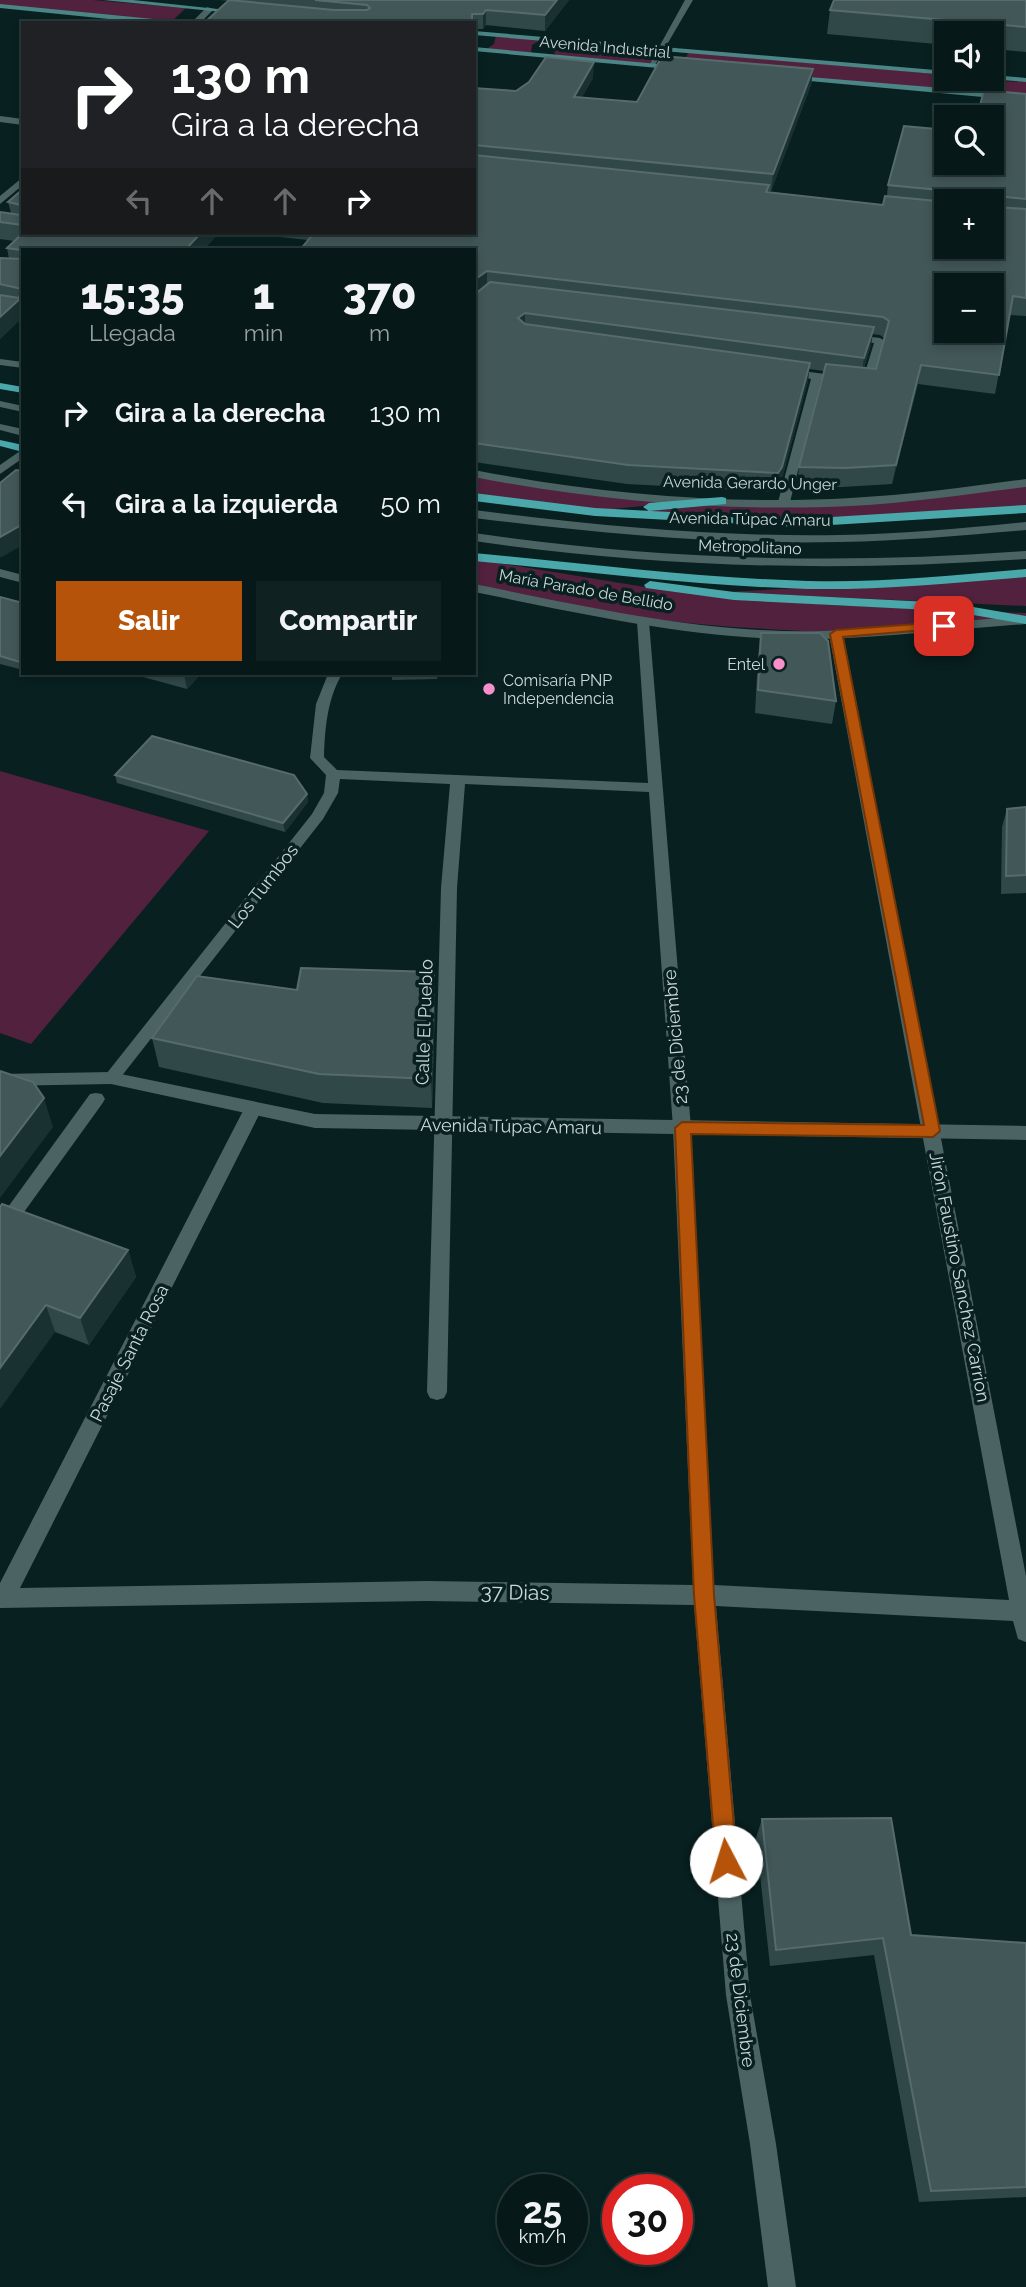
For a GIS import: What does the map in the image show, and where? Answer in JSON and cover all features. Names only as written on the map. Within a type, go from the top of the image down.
[{"type":"main road","points":[[107,0],[248,12]]},
{"type":"main road","points":[[0,6],[154,21]]},
{"type":"main road","name":"Avenida Industrial","points":[[476,33],[934,73]]},
{"type":"main road","name":"Avenida Industrial","points":[[476,49],[692,69]]},
{"type":"main road","points":[[773,76],[1021,98]]},
{"type":"main road","points":[[1004,78],[1024,80]]},
{"type":"main road","points":[[1021,98],[1007,89],[1012,83],[1024,80]]},
{"type":"main road","points":[[991,95],[999,91]]},
{"type":"main road","points":[[0,386],[21,390]]},
{"type":"main road","points":[[0,443],[21,449]]},
{"type":"main road","name":"Avenida Túpac Amaru","points":[[476,498],[595,512],[799,523],[1026,509]]},
{"type":"main road","points":[[595,512],[722,501]]},
{"type":"main road","points":[[476,557],[734,596],[950,607],[1026,621]]},
{"type":"main road","points":[[505,562],[810,585],[927,581],[1026,573]]},
{"type":"street","points":[[651,65],[689,0]]},
{"type":"street","points":[[197,21],[209,9]]},
{"type":"street","points":[[0,119],[21,122]]},
{"type":"street","points":[[0,201],[21,182]]},
{"type":"street","points":[[777,371],[867,383],[880,341],[831,335]]},
{"type":"street","points":[[0,362],[21,365]]},
{"type":"street","points":[[784,502],[817,376]]},
{"type":"street","points":[[0,404],[21,409]]},
{"type":"street","points":[[0,427],[21,432]]},
{"type":"street","points":[[3,471],[21,452]]},
{"type":"street","name":"Avenida Gerardo Unger","points":[[476,473],[577,489],[722,501],[875,499],[1026,483]]},
{"type":"street","name":"Metropolitano","points":[[476,514],[589,528],[764,538],[893,537],[1026,526]]},
{"type":"street","name":"Metropolitano","points":[[476,537],[560,550],[694,561],[854,564],[941,562],[1026,555]]},
{"type":"street","points":[[0,573],[21,578]]},
{"type":"street","name":"María Parado de Bellido","points":[[476,587],[643,622],[732,631],[836,634],[1026,621]]},
{"type":"street","name":"23 de Diciembre","points":[[643,622],[682,1128],[704,1595],[738,1995],[763,2144],[782,2287]]},
{"type":"street","name":"Jirón Faustino Sanchez Carrion","points":[[836,634],[1025,1618]]},
{"type":"street","points":[[334,675],[328,684],[318,724],[317,746],[317,758],[333,774],[655,788]]},
{"type":"street","name":"Los Tumbos","points":[[111,1078],[318,817],[331,793],[333,774]]},
{"type":"street","name":"Calle El Pueblo","points":[[437,1392],[449,888],[458,779]]},
{"type":"street","name":"Avenida Túpac Amaru","points":[[0,1080],[111,1078],[315,1121],[1026,1133]]},
{"type":"street","points":[[0,1232],[96,1099]]},
{"type":"street","name":"Pasaje Santa Rosa","points":[[2,1598],[253,1109]]},
{"type":"street","name":"37 Dias","points":[[2,1598],[427,1591],[704,1595],[1025,1618]]},
{"type":"shaded area","points":[[0,0],[93,0],[186,8],[172,21],[160,21],[0,6]]},
{"type":"shaded area","points":[[496,35],[542,39],[532,45],[531,54],[485,50],[494,44]]},
{"type":"shaded area","points":[[568,42],[658,49],[649,64],[558,56],[554,53],[556,47]]},
{"type":"shaded area","points":[[689,52],[934,74],[934,90],[680,67]]},
{"type":"shaded area","points":[[1004,81],[1026,82],[1026,98],[948,91],[1004,91]]},
{"type":"shaded area","points":[[476,475],[693,501],[593,511],[476,496]]},
{"type":"shaded area","points":[[1026,485],[1026,507],[799,521],[627,512],[723,504],[827,504]]},
{"type":"shaded area","points":[[476,559],[651,588],[830,605],[1026,613],[1026,618],[819,632],[644,619],[476,585]]},
{"type":"shaded area","points":[[1026,575],[1026,606],[727,592]]},
{"type":"shaded area","points":[[0,771],[209,831],[31,1044],[0,1033]]},
{"type":"building","points":[[229,0],[334,10],[367,10],[370,8],[367,5],[315,0],[557,0],[545,15],[486,10],[483,14],[472,14],[472,21],[206,21]]},
{"type":"building","points":[[834,0],[1026,0],[1026,27],[1004,25],[1004,21],[957,21],[830,10]]},
{"type":"building","points":[[662,56],[813,69],[773,174],[476,145],[476,88],[516,91],[529,82],[546,57],[594,62],[574,97],[637,102]]},
{"type":"building","points":[[984,91],[1026,94],[1026,199],[1004,197],[1004,189],[934,189],[888,185],[904,126],[934,129],[934,175],[1004,175],[1004,105],[980,105]]},
{"type":"building","points":[[476,155],[769,185],[766,192],[883,205],[885,196],[934,201],[934,259],[1004,259],[1004,208],[1026,209],[1026,298],[1013,296],[999,375],[921,365],[896,465],[799,467],[826,364],[876,369],[889,321],[883,317],[487,271],[476,279],[476,248],[302,248],[312,235],[476,235]]},
{"type":"building","points":[[21,191],[21,205],[8,202]]},
{"type":"building","points":[[0,212],[21,215],[21,225],[0,222]]},
{"type":"building","points":[[21,235],[199,235],[187,248],[7,248]]},
{"type":"building","points":[[0,258],[21,259],[21,289],[0,284]]},
{"type":"building","points":[[490,282],[874,327],[864,358],[525,313],[518,318],[525,324],[810,363],[782,467],[778,473],[628,465],[476,443],[476,293]]},
{"type":"building","points":[[21,292],[21,298],[0,317],[0,295],[19,298]]},
{"type":"building","points":[[16,470],[21,471],[21,525],[0,537],[0,483]]},
{"type":"building","points":[[0,597],[21,602],[21,662],[0,656]]},
{"type":"building","points":[[761,633],[820,633],[828,641],[836,701],[758,690]]},
{"type":"building","points":[[152,736],[294,775],[307,794],[283,823],[115,775]]},
{"type":"building","points":[[1026,807],[1026,875],[1006,876],[1007,809]]},
{"type":"building","points":[[301,968],[434,972],[431,1079],[319,1074],[152,1038],[197,976],[297,990]]},
{"type":"building","points":[[0,1071],[33,1082],[44,1098],[0,1156]]},
{"type":"building","points":[[2,1204],[128,1250],[80,1318],[46,1305],[0,1368],[0,1207]]},
{"type":"building","points":[[891,1818],[911,1935],[1026,1943],[1026,2187],[931,2191],[883,1938],[776,1950],[762,1819]]},
{"type":"place","name":"Entel","points":[[779,664]]},
{"type":"place","name":"Comisaría PNP Independencia","points":[[489,689]]},
{"type":"route","points":[[726,1861],[704,1595],[682,1128],[933,1131],[836,634],[944,626]]}]
